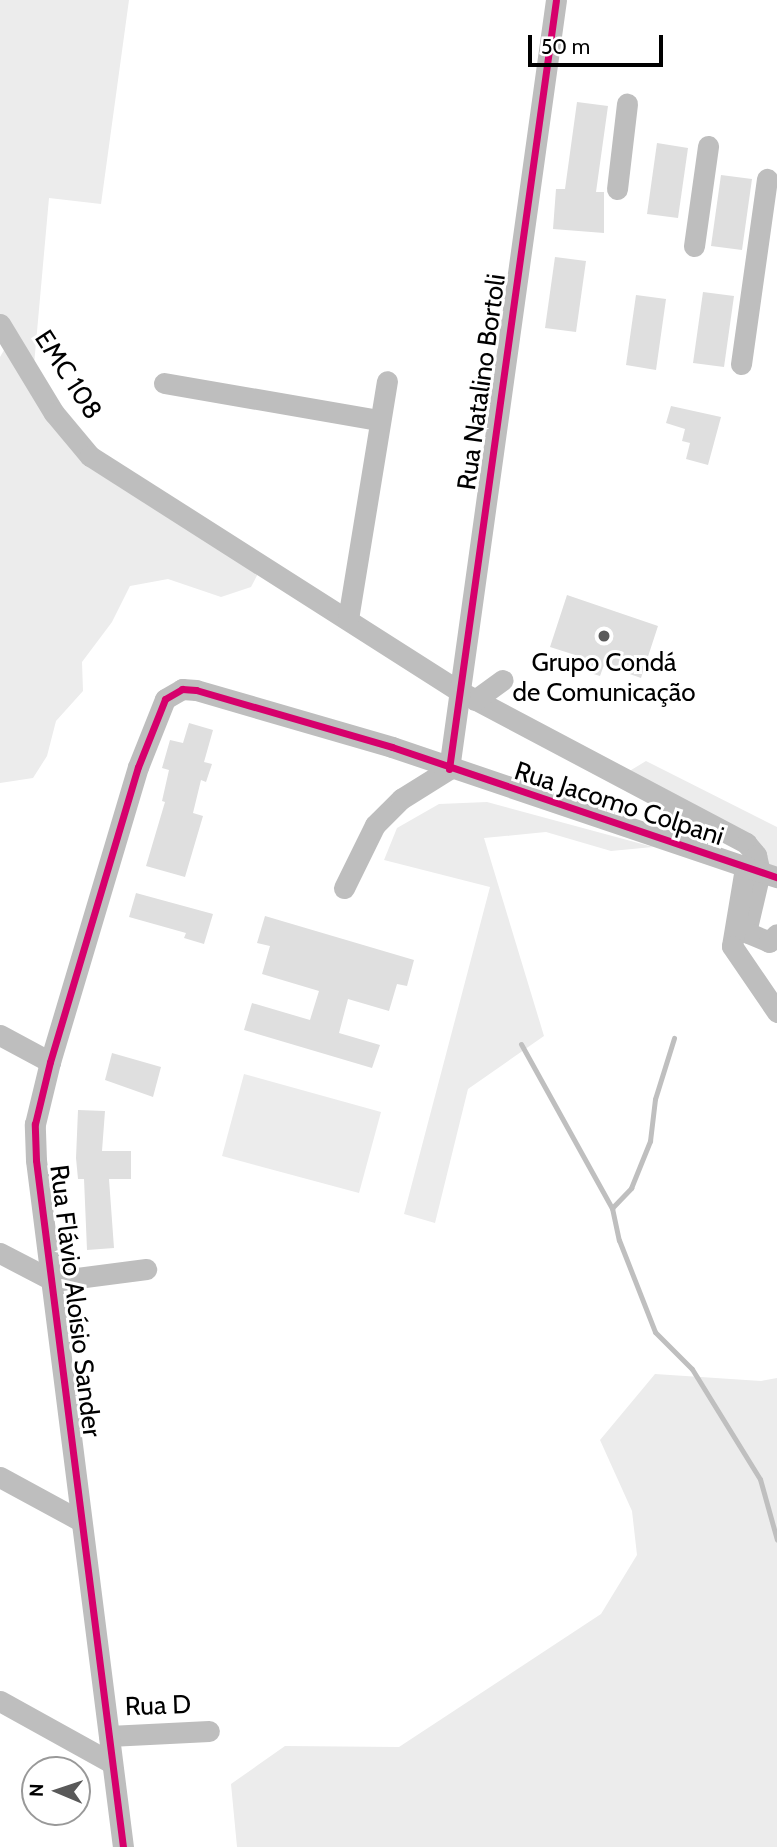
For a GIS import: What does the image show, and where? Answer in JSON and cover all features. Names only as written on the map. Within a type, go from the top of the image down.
[{"type":"street","name":"Rua Natalino Bortoli","points":[[449,769],[468,696],[539,181],[556,0]]},
{"type":"street","points":[[617,189],[627,104]]},
{"type":"street","points":[[694,246],[708,146]]},
{"type":"street","points":[[741,364],[767,179]]},
{"type":"street","name":"EMC 108","points":[[0,324],[54,413],[90,456],[468,696],[746,844],[756,855],[761,872]]},
{"type":"street","points":[[348,619],[387,380]]},
{"type":"street","points":[[164,383],[379,420]]},
{"type":"street","points":[[468,696],[503,680]]},
{"type":"street","name":"Rua Flávio Aloísio Sander","points":[[124,1847],[81,1521],[54,1281],[36,1160],[35,1124],[50,1062],[138,767],[156,716],[173,692],[209,694],[392,747],[449,769]]},
{"type":"street","points":[[344,888],[375,825],[401,799],[449,769]]},
{"type":"street","name":"Rua Jacomo Colpani","points":[[449,769],[761,872]]},
{"type":"street","points":[[761,872],[746,932],[769,942],[777,934]]},
{"type":"street","points":[[761,872],[732,946],[777,1012]]},
{"type":"street","points":[[0,1035],[50,1062]]},
{"type":"street","points":[[0,1253],[54,1281],[146,1269]]},
{"type":"street","points":[[0,1477],[81,1521]]},
{"type":"street","points":[[0,1701],[112,1763]]},
{"type":"street","name":"Rua D","points":[[109,1736],[209,1731]]},
{"type":"shaded area","points":[[0,0],[129,0],[101,204],[49,198],[33,376],[90,456],[262,566],[251,587],[221,597],[168,579],[130,586],[112,622],[82,662],[83,691],[56,721],[47,756],[33,778],[0,783],[0,357],[11,338],[0,324]]},
{"type":"shaded area","points":[[646,761],[777,827],[777,877],[756,855],[618,778]]},
{"type":"shaded area","points":[[487,802],[653,847],[611,851],[546,832],[484,838],[544,1036],[468,1089],[435,1223],[404,1214],[490,887],[384,860],[397,828],[439,804]]},
{"type":"shaded area","points":[[244,1074],[381,1112],[359,1193],[222,1156]]},
{"type":"shaded area","points":[[655,1374],[761,1381],[777,1378],[777,1847],[237,1847],[231,1784],[285,1746],[399,1747],[601,1614],[637,1555],[632,1511],[600,1440]]},
{"type":"building","points":[[577,102],[608,106],[596,192],[604,192],[604,233],[553,229],[556,189],[565,189]]},
{"type":"building","points":[[657,143],[688,148],[678,218],[647,214]]},
{"type":"building","points":[[721,175],[752,179],[742,250],[711,246]]},
{"type":"building","points":[[555,257],[586,261],[576,332],[545,328]]},
{"type":"building","points":[[703,292],[734,296],[724,367],[693,363]]},
{"type":"building","points":[[636,295],[666,299],[656,370],[626,365]]},
{"type":"building","points":[[671,406],[721,417],[708,465],[686,459],[690,443],[682,441],[685,429],[666,423]]},
{"type":"building","name":"Grupo Condá de Comunicação","points":[[567,595],[658,626],[641,678],[604,665],[600,676],[587,672],[591,660],[550,647]]},
{"type":"building","points":[[189,723],[213,730],[204,762],[212,764],[206,782],[201,780],[193,813],[203,816],[185,877],[146,866],[165,802],[162,801],[169,770],[162,768],[170,740],[183,743]]},
{"type":"building","points":[[136,893],[213,914],[204,944],[184,938],[186,933],[129,917]]},
{"type":"building","points":[[265,916],[414,960],[407,986],[397,984],[389,1011],[348,999],[339,1033],[380,1045],[372,1068],[244,1030],[252,1003],[310,1020],[319,991],[262,974],[270,946],[257,943]]},
{"type":"building","points":[[112,1053],[161,1067],[153,1097],[105,1080]]},
{"type":"building","points":[[78,1110],[105,1111],[102,1151],[131,1151],[131,1179],[109,1179],[114,1248],[87,1250],[84,1179],[78,1179],[76,1158]]},
{"type":"waterway","points":[[612,1208],[631,1188],[650,1141],[655,1099],[674,1038]]},
{"type":"waterway","points":[[521,1044],[612,1208],[619,1240],[655,1332],[692,1369],[760,1479],[777,1540]]},
{"type":"cycle path","points":[[449,769],[556,0]]},
{"type":"cycle path","points":[[123,1847],[36,1160],[35,1124],[50,1062],[138,767],[165,699],[182,689],[196,690],[392,747],[777,877]]},
{"type":"place","name":"Grupo Condá de Comunicação","points":[[604,636]]}]
